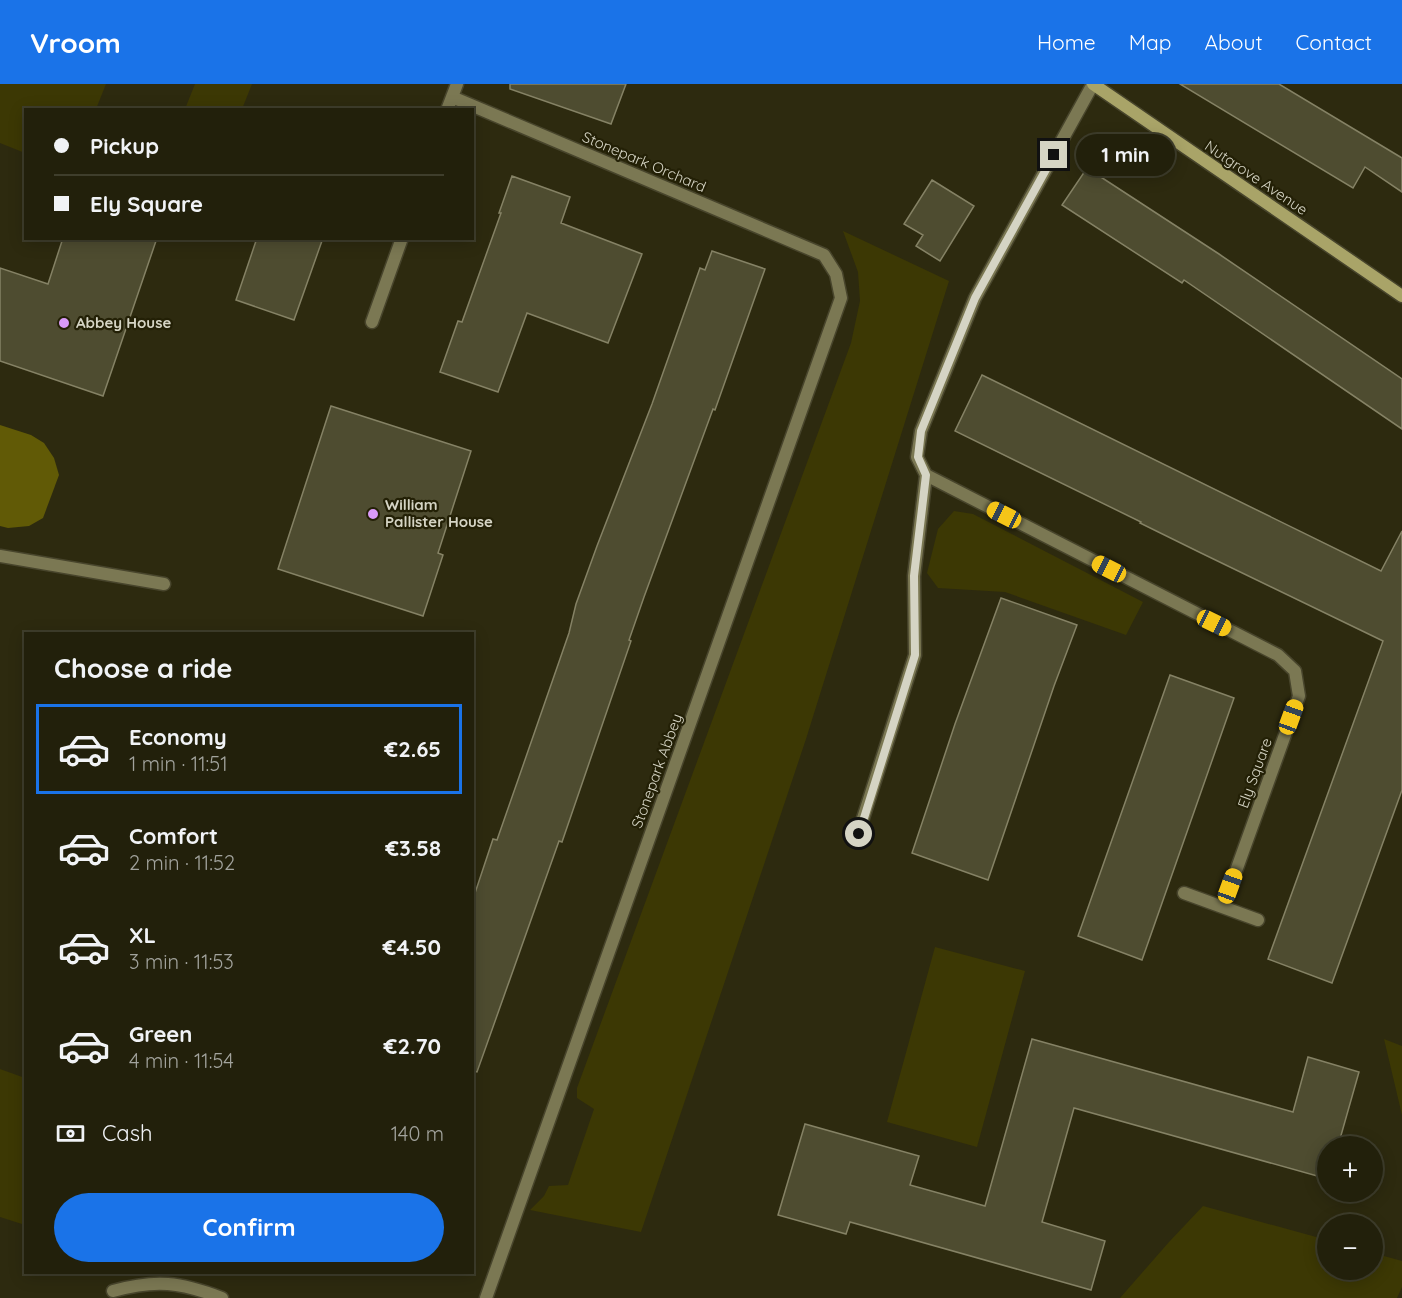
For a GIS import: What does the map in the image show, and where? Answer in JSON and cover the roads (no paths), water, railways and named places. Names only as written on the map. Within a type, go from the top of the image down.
[{"type":"main road","name":"Nutgrove Avenue","points":[[1093,84],[1402,296]]},
{"type":"street","name":"Stonepark Orchard","points":[[449,103],[457,84]]},
{"type":"street","points":[[858,834],[915,655],[914,576],[926,475],[918,457],[921,431],[975,298],[1093,84]]},
{"type":"street","name":"Stonepark Orchard","points":[[474,113],[824,255]]},
{"type":"street","points":[[372,322],[401,240]]},
{"type":"street","name":"Stonepark Abbey","points":[[486,1298],[841,298],[836,274],[824,255]]},
{"type":"street","name":"Ely Square","points":[[926,475],[1278,655],[1295,671],[1299,696],[1222,907]]},
{"type":"street","points":[[0,556],[164,584]]},
{"type":"street","points":[[1184,893],[1258,920]]},
{"type":"street","points":[[113,1291],[140,1284],[176,1284],[222,1298]]},
{"type":"place","name":"Abbey House","points":[[64,323]]},
{"type":"place","name":"William Pallister House","points":[[373,514]]}]
